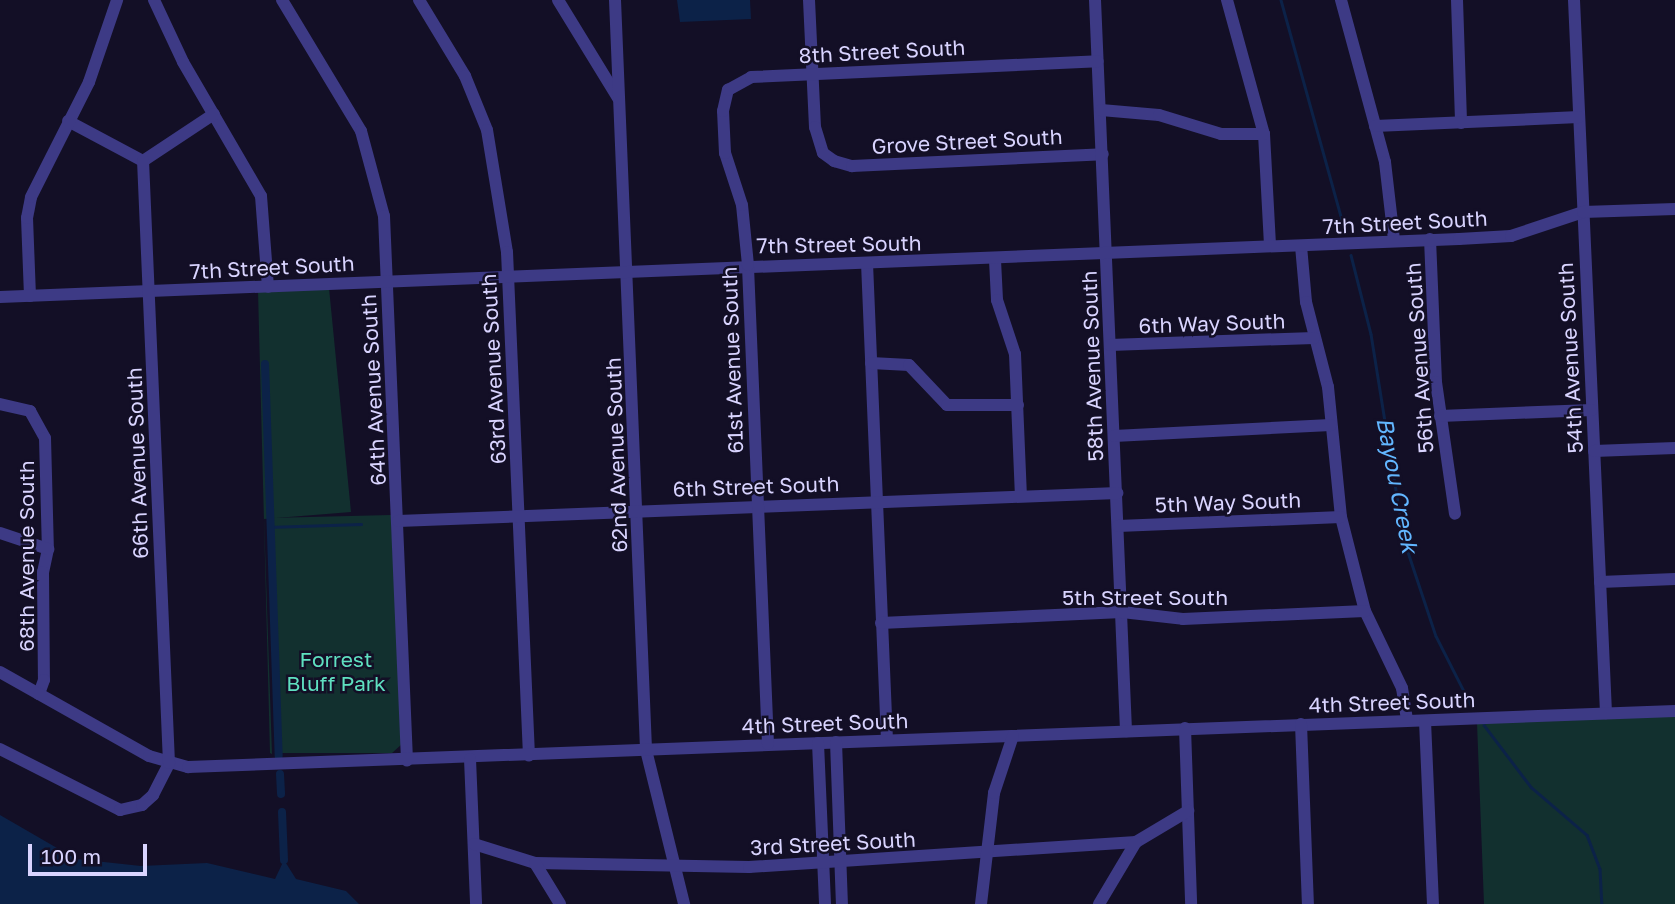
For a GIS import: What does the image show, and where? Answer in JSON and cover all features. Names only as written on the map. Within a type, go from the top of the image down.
[{"type":"street","points":[[30,296],[31,197],[89,82],[117,0]]},
{"type":"street","points":[[154,0],[261,196],[268,287]]},
{"type":"street","name":"64th Avenue South","points":[[282,0],[361,131],[379,187],[387,281],[407,761]]},
{"type":"street","name":"63rd Avenue South","points":[[419,0],[466,76],[487,130],[508,277],[529,755]]},
{"type":"street","points":[[558,0],[620,102]]},
{"type":"street","name":"62nd Avenue South","points":[[615,0],[646,750],[678,865],[684,904]]},
{"type":"street","points":[[809,0],[812,74]]},
{"type":"street","name":"58th Avenue South","points":[[1095,0],[1126,731]]},
{"type":"street","points":[[1227,0],[1264,134],[1270,246]]},
{"type":"street","name":"56th Avenue South","points":[[1341,0],[1385,162],[1394,240]]},
{"type":"street","points":[[1457,0],[1461,123]]},
{"type":"street","name":"54th Avenue South","points":[[1574,0],[1606,713]]},
{"type":"street","name":"8th Street South","points":[[724,145],[725,99],[738,80],[1098,61]]},
{"type":"street","name":"Grove Street South","points":[[812,74],[818,141],[834,161],[852,166],[1103,154]]},
{"type":"street","points":[[1101,110],[1159,115],[1221,134],[1264,134]]},
{"type":"street","points":[[68,121],[143,161],[214,114]]},
{"type":"street","points":[[1375,126],[1579,117]]},
{"type":"street","name":"61st Avenue South","points":[[724,145],[731,181],[742,205],[748,265],[768,744]]},
{"type":"street","name":"66th Avenue South","points":[[143,161],[169,763]]},
{"type":"street","name":"7th Street South","points":[[0,298],[628,273],[748,265],[995,260],[1511,236],[1583,212],[1675,209]]},
{"type":"street","name":"56th Avenue South","points":[[1430,239],[1440,416],[1455,514]]},
{"type":"street","points":[[1301,246],[1314,338],[1328,387],[1341,517],[1365,611],[1402,688],[1407,721]]},
{"type":"street","points":[[995,260],[997,300],[1015,354],[1021,495]]},
{"type":"street","points":[[867,263],[887,740]]},
{"type":"street","name":"6th Way South","points":[[1111,345],[1314,338]]},
{"type":"street","points":[[872,363],[909,365],[947,405],[1018,405]]},
{"type":"street","name":"68th Avenue South","points":[[0,404],[22,407],[43,428],[48,549],[43,572],[44,680],[39,694]]},
{"type":"street","points":[[1440,416],[1592,410]]},
{"type":"street","points":[[1114,436],[1331,425]]},
{"type":"street","points":[[1594,452],[1675,448]]},
{"type":"street","name":"6th Street South","points":[[398,521],[1117,493]]},
{"type":"street","name":"5th Way South","points":[[1118,526],[1341,517]]},
{"type":"street","points":[[0,533],[48,549]]},
{"type":"street","points":[[1600,582],[1675,579]]},
{"type":"street","name":"5th Street South","points":[[881,623],[1122,612],[1183,620],[1365,611]]},
{"type":"street","name":"4th Street South","points":[[0,672],[169,763],[198,767],[470,759],[768,744],[1675,710]]},
{"type":"street","points":[[1424,721],[1433,904]]},
{"type":"street","points":[[1301,724],[1308,904]]},
{"type":"street","points":[[1185,728],[1192,904]]},
{"type":"street","points":[[981,904],[984,853],[994,793],[1013,736]]},
{"type":"street","points":[[836,742],[842,904]]},
{"type":"street","points":[[818,743],[825,904]]},
{"type":"street","points":[[0,749],[120,810],[142,805],[153,795],[169,763]]},
{"type":"street","points":[[470,759],[476,904]]},
{"type":"street","name":"3rd Street South","points":[[474,844],[535,863],[823,864],[1136,842],[1188,811]]},
{"type":"street","points":[[1099,904],[1136,842]]},
{"type":"street","points":[[535,863],[560,904]]},
{"type":"green space","points":[[329,288],[351,512],[264,519],[272,754],[270,753],[258,291]]},
{"type":"green space","name":"Forrest Bluff Park","points":[[391,515],[402,744],[392,753],[276,753],[268,518]]},
{"type":"green space","points":[[1675,716],[1675,904],[1484,904],[1477,723]]},
{"type":"water","points":[[677,0],[750,0],[751,19],[680,22]]},
{"type":"water","points":[[0,815],[76,859],[141,866],[207,863],[275,879],[284,860],[296,879],[346,891],[359,904],[0,904]]},
{"type":"waterway","name":"Bayou Creek","points":[[1281,0],[1345,231]]},
{"type":"waterway","name":"Bayou Creek","points":[[1351,255],[1371,334],[1404,540],[1436,636],[1472,707]]},
{"type":"waterway","points":[[265,364],[279,756]]},
{"type":"waterway","points":[[268,527],[361,524]]},
{"type":"waterway","name":"Bayou Creek","points":[[1484,725],[1531,787],[1587,835],[1600,869],[1602,904]]},
{"type":"waterway","points":[[280,774],[281,794]]},
{"type":"waterway","points":[[282,812],[284,860]]}]
